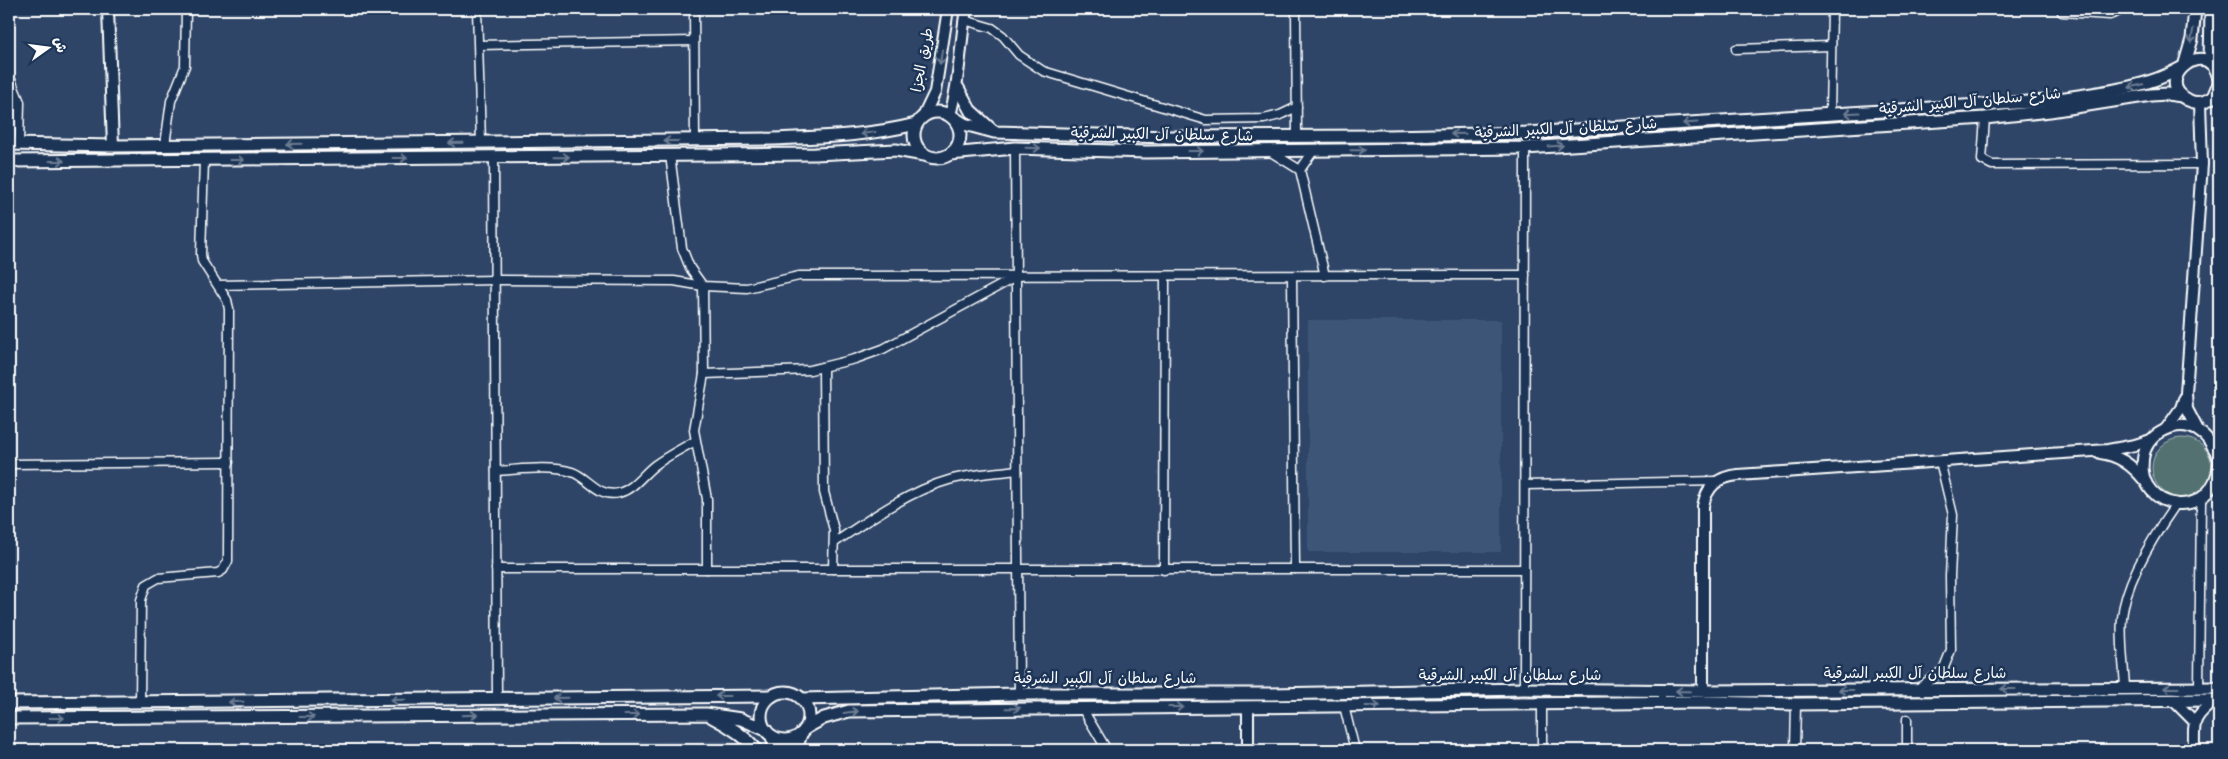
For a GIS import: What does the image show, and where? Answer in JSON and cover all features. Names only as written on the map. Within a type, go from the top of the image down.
[{"type":"main road","points":[[2195,9],[2192,39],[2176,82],[2182,96],[2187,100],[2200,103],[2216,96],[2217,73],[2211,9]]},
{"type":"main road","points":[[2183,66],[2198,59],[2217,73]]},
{"type":"main road","name":"شارع سلطان آل الكبير الشرقية","points":[[950,115],[964,124],[994,132],[1169,137],[1526,133],[2046,101],[2130,88],[2150,82],[2183,66]]},
{"type":"main road","points":[[958,88],[970,110],[994,132]]},
{"type":"main road","name":"شارع سلطان آل الكبير الشرقية","points":[[950,154],[1015,148],[1146,152],[1525,148],[1985,118],[2050,112],[2151,95],[2182,96]]},
{"type":"main road","points":[[9,161],[494,158],[815,154],[896,150],[934,158],[950,154],[957,147],[960,137],[959,127],[950,115],[937,111],[889,131],[858,135],[695,141],[165,146],[14,144]]},
{"type":"main road","points":[[920,119],[914,130],[914,142],[924,155]]},
{"type":"main road","name":"شارع سلطان آل الكبير الشرقية","points":[[802,699],[1019,694],[1271,694],[1524,689],[1703,691],[2219,688]]},
{"type":"main road","points":[[9,703],[772,696],[787,692],[802,699],[809,713],[796,750]]},
{"type":"main road","points":[[772,696],[766,702],[762,716],[775,750]]},
{"type":"main road","name":"شارع سلطان آل الكبير الشرقية","points":[[803,731],[824,718],[849,711],[1704,702],[1796,704],[2217,701]]},
{"type":"main road","points":[[9,718],[706,714],[741,719],[786,740],[803,731]]},
{"type":"main road","points":[[706,714],[731,727],[748,740],[757,750]]},
{"type":"street","points":[[108,9],[113,146]]},
{"type":"street","points":[[165,146],[171,101],[185,66],[186,9]]},
{"type":"street","points":[[477,9],[481,143]]},
{"type":"street","points":[[694,9],[695,141]]},
{"type":"street","name":"طريق الجزا","points":[[920,119],[935,92],[948,9]]},
{"type":"street","points":[[950,115],[958,88],[966,9]]},
{"type":"street","points":[[1296,9],[1297,136]]},
{"type":"street","points":[[1830,114],[1832,9]]},
{"type":"street","points":[[2062,12],[2110,15],[2125,9]]},
{"type":"street","points":[[964,20],[992,28],[1019,55],[1043,71],[1206,120],[1271,118],[1297,106]]},
{"type":"street","points":[[479,44],[694,41]]},
{"type":"street","points":[[1736,48],[1831,46]]},
{"type":"street","points":[[9,75],[20,102],[14,144]]},
{"type":"street","points":[[2198,430],[2187,409],[2186,393],[2202,164],[2200,103]]},
{"type":"street","points":[[1985,118],[1982,160],[1992,165],[2202,164]]},
{"type":"street","points":[[1015,148],[1019,694]]},
{"type":"street","points":[[1524,689],[1525,148]]},
{"type":"street","points":[[1300,170],[1314,150]]},
{"type":"street","points":[[1269,151],[1286,159],[1300,170],[1325,276]]},
{"type":"street","points":[[670,155],[682,248],[690,268],[703,286],[704,374],[695,419],[694,442],[707,498],[708,569]]},
{"type":"street","points":[[494,158],[497,699]]},
{"type":"street","points":[[140,703],[143,594],[146,585],[158,578],[213,574],[224,570],[228,562],[229,309],[227,300],[202,261],[204,160]]},
{"type":"street","points":[[218,285],[495,280],[674,280],[703,286],[747,288],[799,276],[1525,276]]},
{"type":"street","points":[[1292,276],[1295,569]]},
{"type":"street","points":[[704,374],[796,371],[855,359],[883,349],[1016,277]]},
{"type":"street","points":[[1164,570],[1165,277]]},
{"type":"street","points":[[822,367],[824,492],[834,530],[833,569]]},
{"type":"street","points":[[1703,691],[1703,506],[1705,496],[1711,486],[1717,481],[1728,476],[1738,475],[2122,448],[2151,440],[2166,429],[2182,408],[2186,393]]},
{"type":"street","points":[[2087,451],[2108,454],[2118,458],[2134,469],[2153,493],[2164,501],[2176,504],[2189,504],[2201,499],[2215,488],[2219,462],[2217,448],[2198,430],[2187,427],[2166,429]]},
{"type":"street","points":[[2146,483],[2142,468],[2144,453],[2151,440]]},
{"type":"street","points":[[496,471],[554,469],[566,471],[574,473],[599,491],[618,493],[630,488],[656,465],[694,442]]},
{"type":"street","points":[[1917,689],[1943,670],[1951,650],[1950,576],[1953,516],[1940,461]]},
{"type":"street","points":[[9,464],[229,462]]},
{"type":"street","points":[[834,543],[881,513],[931,486],[964,476],[1017,470]]},
{"type":"street","points":[[1525,485],[1717,481]]},
{"type":"street","points":[[2199,688],[2201,499]]},
{"type":"street","points":[[2124,688],[2122,631],[2124,604],[2152,539],[2176,504]]},
{"type":"street","points":[[496,569],[1524,569]]},
{"type":"street","points":[[2194,750],[2194,721],[2200,712],[2217,701]]},
{"type":"street","points":[[2174,702],[2194,721]]},
{"type":"street","points":[[1795,750],[1796,704]]},
{"type":"street","points":[[1542,705],[1542,750]]},
{"type":"street","points":[[1344,706],[1355,750]]},
{"type":"street","points":[[1248,707],[1248,750]]},
{"type":"street","points":[[1082,708],[1107,750]]},
{"type":"street","points":[[1907,750],[1908,719]]},
{"type":"shaded area","points":[[1308,320],[1501,320],[1501,552],[1308,552]]},
{"type":"shaded area","points":[[731,741],[739,750],[9,750],[9,748],[325,743]]},
{"type":"green space","points":[[2182,438],[2199,443],[2207,451],[2212,468],[2207,485],[2199,493],[2182,498],[2165,493],[2157,485],[2152,468],[2157,451],[2165,443]]}]
